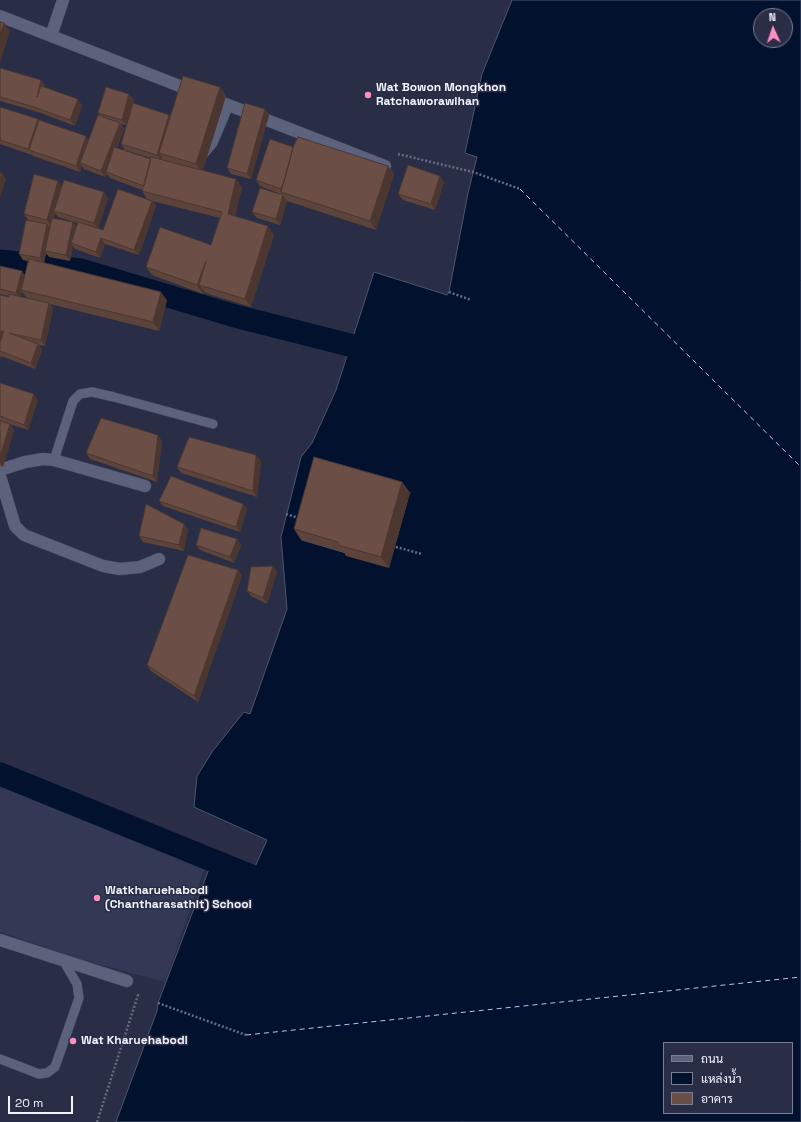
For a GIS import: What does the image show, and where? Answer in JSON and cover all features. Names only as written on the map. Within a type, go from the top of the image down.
[{"type":"street","points":[[51,36],[63,0]]},
{"type":"street","points":[[0,16],[385,166]]},
{"type":"street","points":[[0,470],[35,460],[54,460],[145,486]]},
{"type":"street","points":[[0,476],[15,526],[24,535],[102,566],[120,568],[140,567],[159,559]]},
{"type":"street","points":[[0,940],[127,981]]},
{"type":"lane","points":[[196,159],[201,157],[213,143],[229,105]]},
{"type":"lane","points":[[54,460],[73,400],[80,394],[92,392],[213,424]]},
{"type":"lane","points":[[0,1060],[39,1074],[47,1073],[55,1067],[78,998],[77,984],[62,960]]},
{"type":"path","points":[[385,166],[395,154],[473,172],[520,189]]},
{"type":"path","points":[[449,292],[471,300]]},
{"type":"path","points":[[286,514],[302,519]]},
{"type":"path","points":[[392,545],[422,554]]},
{"type":"path","points":[[97,1122],[138,995],[127,981]]},
{"type":"path","points":[[158,1003],[246,1035]]},
{"type":"shaded area","name":"Watkharuehabodi (Chantharasathit) School","points":[[0,785],[205,867],[165,982],[86,961],[0,932]]},
{"type":"water","points":[[512,0],[801,0],[801,1122],[116,1122],[157,1011],[158,1003],[209,869],[254,869],[267,840],[194,807],[197,776],[212,752],[244,712],[250,714],[287,609],[281,537],[301,457],[312,443],[336,390],[374,272],[447,295],[449,292],[468,193],[477,157],[465,153],[482,74]],"holes":[[[410,493],[346,553],[302,540]]]},
{"type":"building","points":[[0,22],[4,23],[0,35]]},
{"type":"building","points":[[0,68],[41,80],[37,97],[41,86],[78,99],[70,120],[0,97]]},
{"type":"building","points":[[183,76],[220,87],[196,164],[159,153]]},
{"type":"building","points":[[106,87],[129,94],[122,120],[98,113]]},
{"type":"building","points":[[133,103],[169,115],[157,155],[121,144]]},
{"type":"building","points":[[245,103],[265,109],[247,174],[227,168]]},
{"type":"building","points":[[0,107],[38,119],[28,149],[0,140]]},
{"type":"building","points":[[98,115],[120,123],[101,171],[80,163]]},
{"type":"building","points":[[39,120],[86,136],[76,166],[29,150]]},
{"type":"building","points":[[298,137],[388,166],[370,221],[281,192],[294,145]]},
{"type":"building","points":[[270,139],[293,147],[281,189],[256,180]]},
{"type":"building","points":[[114,147],[151,159],[144,186],[106,172]]},
{"type":"building","points":[[151,157],[236,179],[228,214],[268,226],[245,299],[199,285],[206,261],[197,285],[146,267],[160,227],[211,245],[222,212],[142,191]]},
{"type":"building","points":[[408,165],[440,176],[431,204],[398,194]]},
{"type":"building","points":[[34,174],[58,181],[47,220],[24,214]]},
{"type":"building","points":[[64,180],[104,192],[94,223],[54,211]]},
{"type":"building","points":[[260,188],[283,195],[276,219],[252,212]]},
{"type":"building","points":[[118,189],[152,201],[134,250],[101,238],[96,252],[71,243],[78,222],[103,230]]},
{"type":"building","points":[[52,218],[73,222],[66,255],[45,251]]},
{"type":"building","points":[[26,220],[47,224],[40,258],[19,254]]},
{"type":"building","points":[[29,259],[161,292],[153,322],[21,290]]},
{"type":"building","points":[[0,266],[22,271],[16,293],[0,289]]},
{"type":"building","points":[[9,294],[49,303],[41,340],[9,333],[38,344],[31,363],[0,351],[0,342],[4,331],[1,331],[0,338],[0,295],[9,297]]},
{"type":"building","points":[[0,383],[34,394],[24,425],[0,416]]},
{"type":"building","points":[[101,418],[158,435],[153,476],[86,453]]},
{"type":"building","points":[[0,421],[10,424],[0,457]]},
{"type":"building","points":[[189,437],[256,455],[253,491],[177,467]]},
{"type":"building","points":[[314,457],[402,482],[381,557],[338,545],[338,542],[294,529]]},
{"type":"building","points":[[171,476],[243,504],[236,527],[159,501]]},
{"type":"building","points":[[146,504],[184,524],[179,545],[139,536]]},
{"type":"building","points":[[201,528],[237,539],[230,557],[196,545]]},
{"type":"building","points":[[188,555],[238,570],[194,696],[147,665]]},
{"type":"building","points":[[273,566],[263,598],[247,591],[251,567]]},
{"type":"waterway","points":[[0,261],[81,270],[235,316],[381,353]]},
{"type":"waterway","points":[[0,774],[261,880]]},
{"type":"ferry route","points":[[520,189],[801,467]]},
{"type":"ferry route","points":[[246,1035],[801,977]]},
{"type":"place","name":"Wat Bowon Mongkhon Ratchaworawihan","points":[[368,95]]},
{"type":"place","name":"Watkharuehabodi (Chantharasathit) School","points":[[97,898]]},
{"type":"place","name":"Wat Kharuehabodi","points":[[73,1041]]}]
